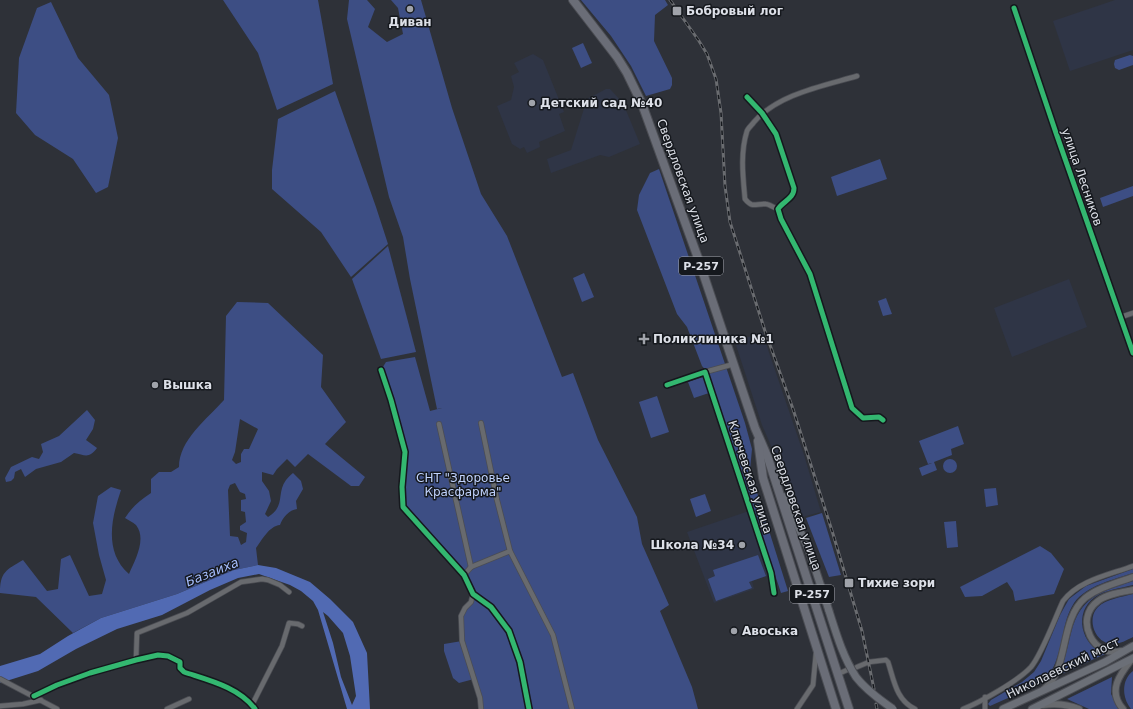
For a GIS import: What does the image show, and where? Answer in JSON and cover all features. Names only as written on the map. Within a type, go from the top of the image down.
[{"type":"highway","name":"Свердловская улица","points":[[573,0],[617,57],[627,73],[642,104],[698,258],[756,430],[768,458],[850,709]]},
{"type":"highway","name":"Свердловская улица","points":[[756,430],[763,478],[836,709]]},
{"type":"main road","points":[[775,479],[809,550],[839,639],[856,676],[867,690],[893,709]]},
{"type":"main road","points":[[1036,694],[1047,687],[1055,676],[1067,632],[1078,606],[1095,592],[1133,577]]},
{"type":"main road","points":[[1131,648],[1115,653],[1107,651],[1092,640],[1087,631],[1087,623],[1088,614],[1098,600],[1104,597],[1133,590]]},
{"type":"main road","name":"Николаевский мост","points":[[1002,709],[1105,662],[1131,648]]},
{"type":"main road","points":[[1123,709],[1116,696],[1118,679],[1133,658]]},
{"type":"main road","name":"Николаевский мост","points":[[1032,709],[1133,658]]},
{"type":"main road","points":[[1040,705],[1056,703],[1067,704],[1079,709]]},
{"type":"street","name":"улица Лесников","points":[[1014,8],[1133,353]]},
{"type":"street","points":[[778,209],[766,204],[754,206],[745,199],[742,165],[744,145],[748,130],[762,113],[776,103],[795,95],[857,76]]},
{"type":"street","points":[[747,97],[762,113],[776,134],[794,188],[792,196],[778,209]]},
{"type":"street","points":[[778,209],[781,219],[810,274],[852,408],[862,418],[879,416],[883,420]]},
{"type":"street","points":[[1121,317],[1133,313]]},
{"type":"street","points":[[667,385],[734,364]]},
{"type":"street","points":[[381,370],[405,452],[402,487],[403,507],[464,575],[473,594],[491,607],[510,631],[520,662],[529,709]]},
{"type":"street","name":"Ключевская улица","points":[[703,373],[771,573],[774,593]]},
{"type":"street","points":[[481,423],[497,500],[510,551],[553,635],[572,709]]},
{"type":"street","points":[[439,424],[472,567]]},
{"type":"street","points":[[464,575],[472,567],[510,551]]},
{"type":"street","points":[[963,709],[1020,677],[1032,666],[1039,654],[1062,601],[1068,594],[1088,582],[1133,566]]},
{"type":"street","points":[[136,660],[136,633],[187,613],[241,582],[262,579],[268,580],[280,585],[289,592]]},
{"type":"street","points":[[473,594],[471,602],[465,608],[461,616],[462,641],[480,698],[481,709]]},
{"type":"street","points":[[34,696],[57,685],[90,673],[158,655],[168,656],[180,662],[180,668],[184,672],[231,690],[254,707],[282,646],[289,623],[302,626]]},
{"type":"street","points":[[797,709],[813,685],[817,648]]},
{"type":"street","points":[[857,667],[869,662],[886,660],[900,698],[915,709]]},
{"type":"street","points":[[838,674],[847,670]]},
{"type":"street","points":[[0,678],[57,709]]},
{"type":"street","points":[[985,698],[985,709]]},
{"type":"street","points":[[166,709],[189,699]]},
{"type":"street","points":[[0,706],[23,704],[41,700]]},
{"type":"shaded area","points":[[1115,0],[1133,0],[1133,50],[1070,71],[1053,21]]},
{"type":"shaded area","name":"Детский сад №40","points":[[533,54],[543,60],[564,112],[559,114],[565,131],[539,142],[540,147],[527,153],[524,147],[520,149],[512,144],[497,106],[511,100],[514,87],[511,76],[519,72],[514,63]]},
{"type":"shaded area","points":[[606,89],[610,89],[623,103],[640,144],[609,157],[600,155],[551,173],[547,159],[571,150],[587,99]]},
{"type":"shaded area","points":[[1069,279],[1087,327],[1012,357],[994,308]]},
{"type":"shaded area","points":[[762,332],[804,455],[821,512],[802,517],[762,425],[735,342]]},
{"type":"shaded area","points":[[749,511],[770,575],[752,581],[754,589],[714,603],[687,532]]},
{"type":"shaded area","points":[[258,565],[276,568],[310,582],[353,622],[367,653],[370,709],[347,709],[318,610],[313,601],[301,591],[290,585],[259,574],[238,578],[210,590],[162,615],[117,629],[76,649],[38,671],[0,683],[0,666],[40,654],[68,636],[101,618],[177,594],[234,570]],"holes":[[[323,612],[343,633],[350,656],[356,696],[352,705],[341,677],[333,643]]]},
{"type":"green space","points":[[223,0],[318,0],[333,84],[277,110],[258,53]]},
{"type":"green space","name":"СНТ \"Здоровье Красфарма\"","points":[[349,0],[367,0],[375,9],[368,27],[387,42],[403,34],[398,8],[391,0],[421,0],[452,108],[481,194],[507,236],[562,377],[573,373],[598,440],[637,517],[642,544],[669,605],[660,611],[692,687],[698,709],[481,709],[474,679],[459,683],[453,678],[444,651],[444,644],[462,641],[461,616],[471,602],[473,593],[464,575],[403,507],[405,452],[381,370],[386,362],[415,357],[430,411],[442,408],[437,409],[410,279],[403,237],[389,197],[347,19]]},
{"type":"green space","points":[[581,0],[665,0],[668,5],[655,15],[654,41],[672,78],[672,85],[670,89],[646,96],[631,66],[611,36]]},
{"type":"green space","points":[[51,2],[78,58],[109,95],[118,138],[108,187],[96,193],[73,159],[35,135],[16,113],[19,58],[37,8]]},
{"type":"green space","points":[[583,43],[592,63],[581,68],[572,48]]},
{"type":"green space","points":[[1130,55],[1133,56],[1133,65],[1119,70],[1115,68],[1115,60]]},
{"type":"green space","points":[[335,91],[388,244],[351,277],[321,232],[272,189],[272,170],[278,119]]},
{"type":"green space","points":[[880,159],[887,179],[837,196],[831,177]]},
{"type":"green space","points":[[659,169],[745,423],[752,449],[750,470],[788,591],[781,593],[709,374],[702,366],[687,327],[677,314],[637,210],[639,195],[650,173]]},
{"type":"green space","points":[[1133,186],[1133,196],[1103,207],[1100,198]]},
{"type":"green space","points":[[388,246],[416,352],[381,359],[352,279]]},
{"type":"green space","points":[[584,273],[594,297],[582,302],[573,278]]},
{"type":"green space","points":[[886,298],[892,314],[883,316],[878,301]]},
{"type":"green space","points":[[237,302],[268,303],[323,355],[321,387],[346,422],[325,444],[365,477],[359,486],[351,486],[308,454],[295,467],[287,459],[273,475],[262,472],[262,481],[269,491],[271,501],[265,514],[268,517],[277,509],[283,485],[293,473],[301,481],[303,489],[296,501],[297,509],[289,512],[280,525],[272,528],[263,537],[256,548],[258,565],[234,570],[177,594],[101,618],[73,633],[36,597],[0,593],[1,580],[5,572],[23,560],[47,591],[58,589],[61,559],[70,555],[89,596],[102,594],[106,580],[99,555],[93,523],[98,496],[111,487],[121,490],[117,501],[113,524],[113,545],[116,556],[121,565],[129,574],[139,550],[140,537],[136,525],[125,518],[136,504],[151,493],[151,479],[159,472],[171,472],[179,467],[180,457],[195,430],[224,400],[226,316]],"holes":[[[240,419],[258,429],[249,449],[244,449],[241,454],[241,462],[236,464],[232,460],[235,452]],[[235,483],[240,492],[245,494],[246,499],[241,500],[241,511],[245,512],[246,522],[240,526],[240,530],[247,533],[246,542],[241,545],[238,537],[230,536],[228,490],[230,485]]]},
{"type":"green space","points":[[703,377],[709,393],[694,398],[688,382]]},
{"type":"green space","points":[[657,396],[669,432],[651,438],[639,402]]},
{"type":"green space","points":[[87,410],[95,420],[93,429],[86,440],[97,448],[92,454],[84,455],[74,453],[61,462],[36,469],[25,477],[21,469],[15,472],[14,478],[11,481],[6,482],[5,478],[11,467],[32,457],[39,459],[43,452],[41,444],[59,436]]},
{"type":"green space","points":[[958,426],[964,444],[951,449],[952,455],[934,462],[937,470],[922,476],[919,468],[932,463],[928,464],[919,441]]},
{"type":"green space","points":[[947,459],[953,459],[957,463],[957,469],[953,473],[947,473],[943,469],[943,463]]},
{"type":"green space","points":[[996,488],[998,505],[986,507],[984,489]]},
{"type":"green space","points":[[705,494],[711,511],[696,517],[690,499]]},
{"type":"green space","points":[[822,513],[841,575],[829,577],[806,518]]},
{"type":"green space","points":[[956,521],[958,547],[947,548],[944,522]]},
{"type":"green space","points":[[1040,546],[1051,553],[1064,569],[1054,594],[1015,601],[1013,591],[1007,582],[982,596],[965,597],[960,587]]},
{"type":"green space","points":[[758,555],[766,576],[749,582],[752,588],[716,601],[708,579],[715,576],[713,570]]},
{"type":"green space","points":[[1133,569],[1133,573],[1093,587],[1079,597],[1074,603],[1067,618],[1056,661],[1050,673],[1040,684],[1029,687],[1018,686],[1013,689],[1008,698],[990,706],[988,704],[991,700],[1022,682],[1034,672],[1041,661],[1060,615],[1069,599],[1086,586]]},
{"type":"green space","points":[[1133,581],[1133,585],[1108,591],[1095,597],[1088,603],[1084,611],[1082,620],[1085,636],[1090,644],[1105,654],[1059,675],[1071,633],[1080,611],[1086,604],[1093,598],[1101,593]]},
{"type":"green space","points":[[1133,594],[1133,637],[1116,644],[1107,643],[1101,640],[1094,630],[1094,612],[1101,604],[1105,602]]},
{"type":"green space","points":[[1133,671],[1133,709],[1131,709],[1126,700],[1124,689],[1126,679]]},
{"type":"green space","points":[[1112,677],[1111,694],[1119,709],[1089,709],[1067,699]]},
{"type":"railway","points":[[670,0],[707,54],[716,79],[721,113],[725,186],[730,222],[765,331],[793,409],[833,534],[862,631],[874,689]]},
{"type":"railway","points":[[876,704],[877,709]]},
{"type":"cycle path","points":[[1014,8],[1133,353]]},
{"type":"cycle path","points":[[747,97],[762,113],[776,134],[794,188],[792,195],[778,209],[781,219],[810,274],[852,408],[863,418],[879,417],[883,420]]},
{"type":"cycle path","points":[[381,370],[405,452],[402,487],[403,507],[464,575],[473,594],[491,607],[509,631],[520,662],[529,709]]},
{"type":"cycle path","points":[[667,385],[705,372],[771,573],[774,593]]},
{"type":"cycle path","points":[[34,696],[57,685],[90,673],[158,655],[168,656],[180,662],[180,668],[184,672],[213,681],[241,695],[255,709]]},
{"type":"place","name":"Диван","points":[[410,9]]},
{"type":"place","name":"Бобровый лог","points":[[677,11]]},
{"type":"place","name":"Детский сад №40","points":[[532,103]]},
{"type":"place","name":"Поликлиника №1","points":[[644,339]]},
{"type":"place","name":"Вышка","points":[[155,385]]},
{"type":"place","name":"Школа №34","points":[[742,545]]},
{"type":"place","name":"Тихие зори","points":[[849,583]]},
{"type":"place","name":"Авоська","points":[[734,631]]},
{"type":"water label","name":"Базаиха","points":[[212,572]]}]
